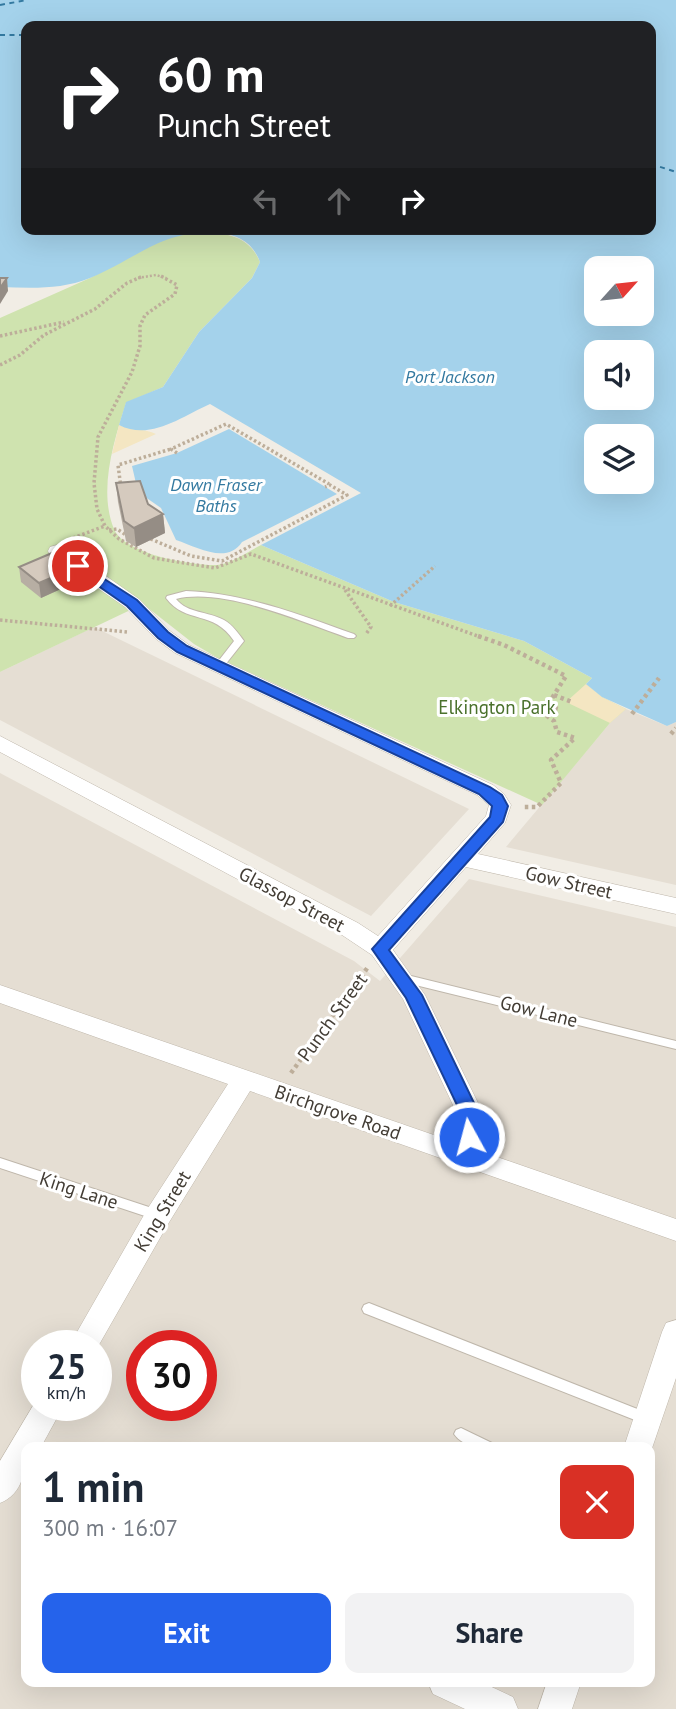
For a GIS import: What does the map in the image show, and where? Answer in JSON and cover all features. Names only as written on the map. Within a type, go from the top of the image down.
[{"type":"street","points":[[59,546],[132,603],[172,643],[218,668],[485,790],[496,799],[499,812],[462,858],[380,949]]},
{"type":"street","name":"Glassop Street","points":[[0,743],[350,929],[380,949],[403,978],[466,1105],[469,1137],[462,1154]]},
{"type":"street","name":"Gow Street","points":[[462,858],[676,906]]},
{"type":"street","name":"Birchgrove Road","points":[[0,995],[676,1230]]},
{"type":"street","name":"King Street","points":[[92,1330],[158,1216],[244,1079]]},
{"type":"street","points":[[641,1442],[676,1332]]},
{"type":"street","points":[[31,1442],[41,1421]]},
{"type":"street","points":[[12,1480],[21,1462]]},
{"type":"street","points":[[455,1687],[501,1709]]},
{"type":"street","points":[[555,1709],[562,1687]]},
{"type":"lane","points":[[218,668],[239,641],[234,631],[224,621],[185,610],[172,603],[170,598],[195,592],[212,594],[281,612],[351,636]]},
{"type":"lane","name":"Gow Lane","points":[[403,978],[676,1045]]},
{"type":"lane","name":"King Lane","points":[[0,1163],[158,1216]]},
{"type":"lane","points":[[369,1309],[648,1419]]},
{"type":"lane","points":[[461,1434],[477,1442]]},
{"type":"path","points":[[0,365],[25,354],[40,338],[101,304],[124,283],[136,278],[164,276],[177,285],[175,294],[145,315],[140,326],[140,346],[132,372],[98,437],[95,496],[97,509],[107,528],[129,546],[154,558],[215,568],[251,554],[504,645],[566,676],[547,706],[558,709],[556,712],[544,710],[543,713],[551,718],[557,732],[575,737],[551,760],[561,783],[537,807],[499,812]]},
{"type":"path","points":[[0,336],[71,320]]},
{"type":"path","points":[[59,546],[107,528],[117,529],[133,539],[142,534],[160,545],[191,556],[222,561],[347,495],[327,486],[226,424],[171,449],[118,465],[123,499]]},
{"type":"path","points":[[171,449],[177,453]]},
{"type":"path","points":[[392,604],[435,566]]},
{"type":"path","points":[[345,590],[371,627],[370,632],[351,636]]},
{"type":"path","points":[[0,620],[128,632]]},
{"type":"path","points":[[632,714],[659,678]]},
{"type":"path","points":[[554,695],[572,702]]},
{"type":"path","points":[[671,734],[676,728]]},
{"type":"path","name":"Punch Street","points":[[279,1091],[380,949]]},
{"type":"shaded area","points":[[94,627],[469,809],[371,916],[0,720],[0,672]]},
{"type":"shaded area","points":[[626,709],[667,726],[676,722],[676,885],[506,847],[610,723]]},
{"type":"shaded area","points":[[0,773],[354,961],[380,981],[469,879],[676,927],[676,1709],[0,1709]]},
{"type":"green space","name":"Elkington Park","points":[[177,235],[227,235],[245,242],[260,262],[252,278],[199,332],[163,387],[126,403],[113,449],[107,498],[109,514],[120,538],[160,557],[206,565],[234,560],[261,545],[394,602],[524,641],[592,678],[586,684],[602,697],[626,709],[610,723],[542,805],[218,658],[194,644],[143,604],[0,672],[0,318],[90,278],[161,240]]},
{"type":"sand","points":[[119,425],[147,431],[156,434],[112,454]]},
{"type":"sand","points":[[586,684],[602,697],[626,709],[610,723],[566,702]]},
{"type":"water","name":"Port Jackson","points":[[0,0],[676,0],[676,722],[667,726],[602,697],[586,684],[592,678],[524,641],[394,602],[261,545],[361,493],[210,404],[154,429],[131,429],[119,425],[126,402],[163,387],[199,332],[252,278],[260,262],[244,241],[228,235],[656,235],[656,21],[21,21],[21,235],[182,235],[151,246],[90,278],[68,285],[0,287]]},
{"type":"water","name":"Dawn Fraser Baths","points":[[229,429],[337,494],[242,542],[236,549],[228,552],[202,550],[176,540],[161,508],[138,492],[132,466],[177,453]]},
{"type":"building","points":[[0,278],[7,278],[0,288]]},
{"type":"building","points":[[140,481],[148,504],[163,514],[134,528],[124,521],[116,483]]},
{"type":"building","points":[[52,553],[72,569],[39,583],[19,567]]},
{"type":"ferry route","points":[[0,5],[27,0]]},
{"type":"ferry route","points":[[0,35],[21,35]]},
{"type":"ferry route","points":[[656,166],[676,172]]},
{"type":"route","points":[[78,566],[132,603],[163,635],[182,649],[485,790],[496,799],[500,806],[497,818],[380,949],[413,995],[466,1105],[469,1137]]}]
